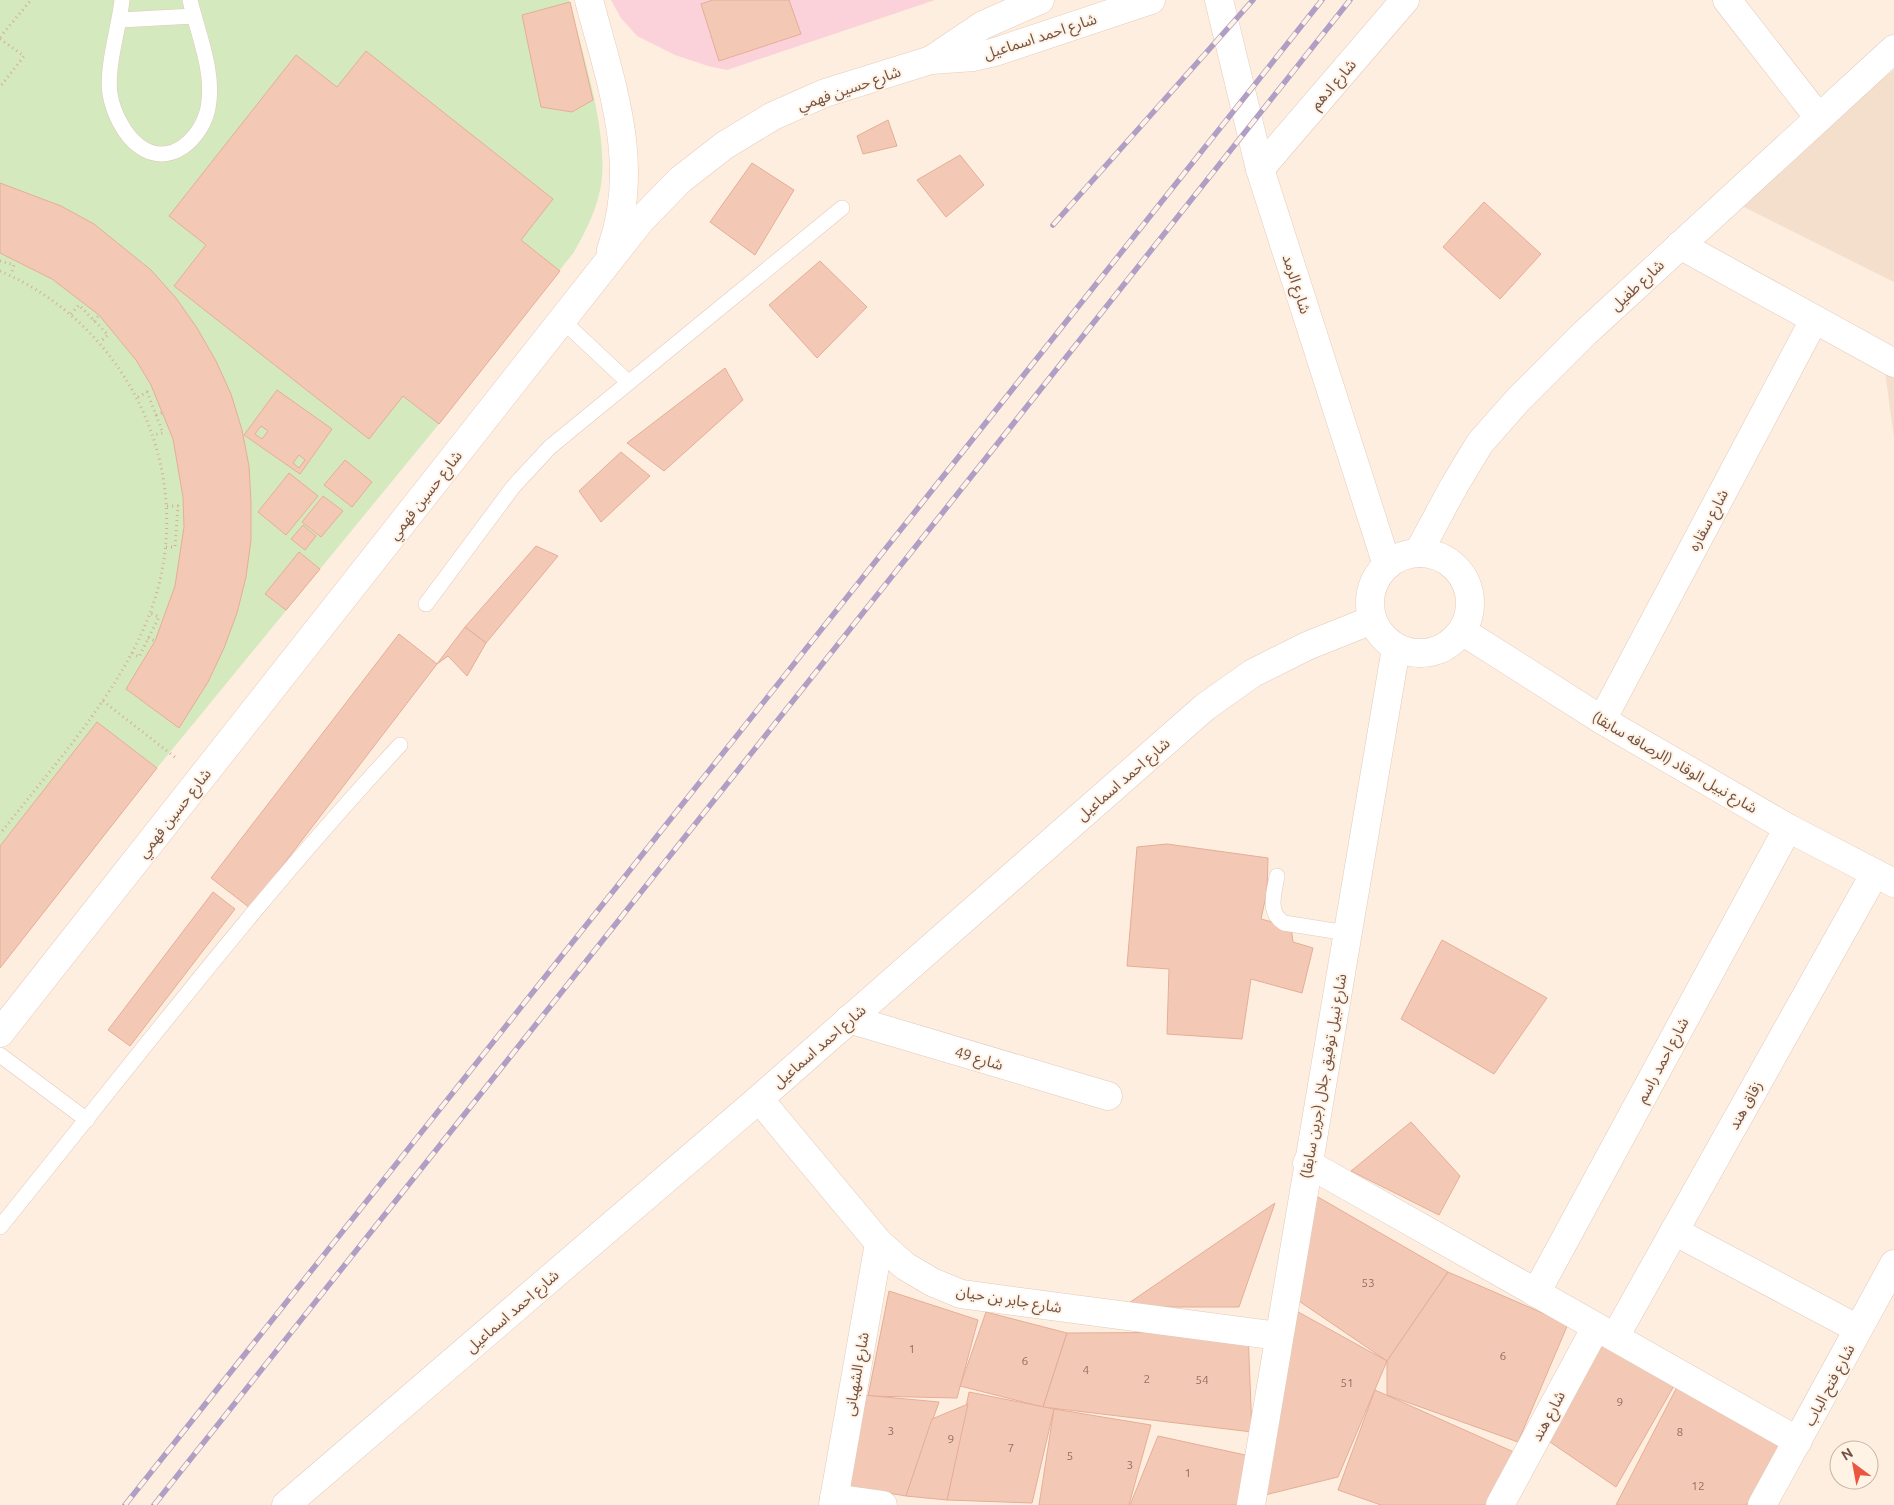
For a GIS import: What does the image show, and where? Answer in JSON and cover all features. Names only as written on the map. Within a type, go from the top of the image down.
[{"type":"street","points":[[589,0],[624,140],[626,172],[623,204],[618,227],[605,265]]},
{"type":"street","name":"شارع احمد اسماعيل","points":[[931,60],[983,25],[1040,0]]},
{"type":"street","name":"شارع احمد اسماعيل","points":[[931,60],[974,57],[995,52],[1151,0]]},
{"type":"street","name":"شارع الرمد","points":[[1219,0],[1260,169],[1387,565]]},
{"type":"street","name":"شارع ادهم","points":[[1260,169],[1405,0]]},
{"type":"street","points":[[1727,0],[1819,118]]},
{"type":"street","name":"شارع طفيل","points":[[1418,553],[1454,486],[1480,444],[1518,400],[1585,333],[1894,49]]},
{"type":"street","name":"شارع حسين فهمي","points":[[0,1033],[640,220],[680,180],[725,145],[773,116],[825,93],[931,60]]},
{"type":"street","points":[[1680,246],[1894,363]]},
{"type":"street","name":"شارع سقاره","points":[[1602,720],[1814,320]]},
{"type":"street","points":[[1418,553],[1434,554],[1448,561],[1460,572],[1468,586],[1471,601],[1469,617],[1462,631],[1449,644],[1432,652],[1414,653],[1396,648],[1381,636],[1372,620],[1369,605],[1371,590],[1377,577],[1387,565],[1401,556],[1418,553]]},
{"type":"street","name":"شارع احمد اسماعيل","points":[[286,1505],[759,1099],[1205,708],[1253,673],[1307,646],[1372,620]]},
{"type":"street","name":"شارع نبيل الوقاد (الرصافه سابقا)","points":[[1462,631],[1602,720],[1788,828],[1884,878]]},
{"type":"street","name":"شارع نبيل توفيق جلال (جرين سابقا)","points":[[1251,1505],[1307,1163],[1396,648]]},
{"type":"street","name":"شارع احمد راسم","points":[[1536,1292],[1788,828]]},
{"type":"street","name":"زقاق هند","points":[[1605,1332],[1674,1231],[1884,878]]},
{"type":"street","name":"شارع 49","points":[[849,1019],[1108,1096]]},
{"type":"street","name":"شارع جابر بن حيان","points":[[759,1099],[879,1243],[905,1266],[932,1282],[961,1294],[1279,1336]]},
{"type":"street","points":[[1307,1163],[1798,1441]]},
{"type":"street","points":[[1674,1231],[1858,1329]]},
{"type":"street","name":"شارع الشهبانى","points":[[833,1501],[879,1243]]},
{"type":"street","name":"شارع فتح الباب","points":[[1762,1505],[1894,1264]]},
{"type":"street","name":"شارع هند","points":[[1500,1505],[1605,1332]]},
{"type":"street","points":[[833,1501],[883,1505]]},
{"type":"lane","points":[[122,0],[110,76],[110,92],[114,108],[120,123],[140,146],[151,152],[163,154],[176,152],[187,146],[201,128],[208,109],[208,80],[190,0]]},
{"type":"lane","points":[[120,20],[194,16]]},
{"type":"lane","points":[[426,604],[513,487],[550,447],[842,208]]},
{"type":"lane","points":[[563,320],[628,382]]},
{"type":"lane","points":[[0,1227],[330,822],[400,745]]},
{"type":"lane","points":[[1277,876],[1272,904],[1275,915],[1279,920],[1284,923],[1347,933]]},
{"type":"lane","points":[[0,1055],[86,1120]]},
{"type":"path","points":[[0,87],[24,56],[0,38],[31,0]]},
{"type":"path","points":[[0,261],[14,265],[11,276]]},
{"type":"path","points":[[0,271],[42,293],[71,314],[100,342],[127,378],[138,397],[153,436],[164,482],[167,506],[166,547],[159,584],[150,613],[132,653],[104,701],[0,834]]},
{"type":"path","points":[[71,314],[79,305],[108,335],[100,342]]},
{"type":"path","points":[[94,321],[99,315]]},
{"type":"path","points":[[138,397],[147,392],[163,433],[153,436]]},
{"type":"path","points":[[156,415],[164,412]]},
{"type":"path","points":[[166,547],[175,547],[178,506],[167,506]]},
{"type":"path","points":[[177,527],[184,527]]},
{"type":"path","points":[[132,653],[139,657],[159,617],[150,613]]},
{"type":"path","points":[[148,638],[155,641]]},
{"type":"path","points":[[104,701],[202,778]]},
{"type":"shaded area","points":[[611,0],[935,0],[727,70],[675,55],[637,36],[621,18]]},
{"type":"shaded area","points":[[1894,70],[1894,282],[1730,200]]},
{"type":"shaded area","points":[[1894,348],[1894,438],[1883,357]]},
{"type":"green space","points":[[0,0],[569,0],[593,92],[601,141],[602,164],[601,185],[597,203],[587,228],[574,252],[439,424],[157,768],[0,968]]},
{"type":"building","points":[[713,0],[789,0],[801,34],[719,61],[701,4]]},
{"type":"building","points":[[570,2],[593,100],[572,112],[541,107],[522,15]]},
{"type":"building","points":[[366,51],[553,199],[521,240],[560,271],[439,424],[403,396],[369,439],[174,286],[206,245],[169,216],[296,55],[337,87]]},
{"type":"building","points":[[888,120],[897,146],[863,154],[857,136]]},
{"type":"building","points":[[960,155],[984,185],[946,217],[917,180]]},
{"type":"building","points":[[752,163],[794,190],[755,255],[710,222]]},
{"type":"building","points":[[0,183],[61,206],[94,224],[151,270],[176,298],[197,328],[216,361],[231,394],[242,430],[249,466],[251,540],[246,577],[237,613],[224,648],[208,682],[179,728],[126,689],[155,641],[175,586],[184,527],[183,497],[173,439],[151,385],[136,360],[99,315],[52,279],[0,253]]},
{"type":"building","points":[[1484,202],[1541,254],[1500,299],[1443,247]]},
{"type":"building","points":[[820,261],[867,307],[817,358],[769,305]]},
{"type":"building","points":[[725,368],[743,400],[664,471],[627,443]]},
{"type":"building","points":[[277,390],[332,429],[300,474],[244,435]],"holes":[[[261,426],[268,431],[262,439],[255,434]],[[299,455],[305,460],[299,468],[293,463]]]},
{"type":"building","points":[[621,452],[650,476],[601,522],[579,491]]},
{"type":"building","points":[[345,460],[372,482],[352,507],[324,485]]},
{"type":"building","points":[[289,473],[318,496],[286,535],[258,512]]},
{"type":"building","points":[[323,496],[343,511],[321,537],[302,522]]},
{"type":"building","points":[[303,525],[316,536],[305,550],[291,539]]},
{"type":"building","points":[[536,546],[558,556],[486,643],[465,627]]},
{"type":"building","points":[[299,552],[320,569],[286,610],[265,594]]},
{"type":"building","points":[[465,627],[486,643],[467,676],[448,656],[437,664]]},
{"type":"building","points":[[399,634],[437,664],[250,908],[211,878]]},
{"type":"building","points":[[97,722],[157,768],[0,968],[0,846]]},
{"type":"building","points":[[1167,844],[1268,858],[1267,891],[1261,919],[1291,927],[1293,942],[1313,948],[1302,993],[1251,979],[1242,1039],[1167,1034],[1169,969],[1127,966],[1137,847]]},
{"type":"building","points":[[213,892],[235,909],[130,1046],[108,1030]]},
{"type":"building","points":[[1442,940],[1547,998],[1494,1074],[1401,1019]]},
{"type":"building","points":[[1411,1122],[1460,1176],[1439,1215],[1351,1171]]},
{"type":"building","points":[[1311,1193],[1448,1272],[1387,1361],[1293,1297]]},
{"type":"building","points":[[1275,1203],[1239,1307],[1123,1307]]},
{"type":"building","points":[[1448,1272],[1568,1324],[1518,1442],[1387,1395],[1387,1361]]},
{"type":"building","points":[[889,1291],[978,1320],[957,1398],[868,1396]]},
{"type":"building","points":[[1291,1308],[1387,1361],[1338,1477],[1265,1495]]},
{"type":"building","points":[[986,1312],[1067,1333],[1043,1407],[960,1386]]},
{"type":"building","points":[[1596,1327],[1675,1384],[1616,1487],[1550,1442]]},
{"type":"building","points":[[1248,1332],[1252,1432],[1043,1407],[1067,1333]]},
{"type":"building","points":[[1679,1383],[1781,1443],[1747,1505],[1616,1505]]},
{"type":"building","points":[[1375,1390],[1516,1453],[1495,1505],[1381,1505],[1338,1490]]},
{"type":"building","points":[[969,1392],[1054,1409],[1032,1503],[947,1500]]},
{"type":"building","points":[[852,1394],[939,1402],[906,1496],[836,1484]]},
{"type":"building","points":[[968,1404],[947,1500],[906,1496],[932,1419]]},
{"type":"building","points":[[1054,1409],[1151,1425],[1129,1505],[1039,1505]]},
{"type":"building","points":[[1158,1436],[1259,1458],[1247,1505],[1130,1505]]},
{"type":"railway","points":[[1053,225],[1253,0]]},
{"type":"railway","points":[[125,1505],[1322,0]]},
{"type":"railway","points":[[154,1505],[1350,0]]}]
